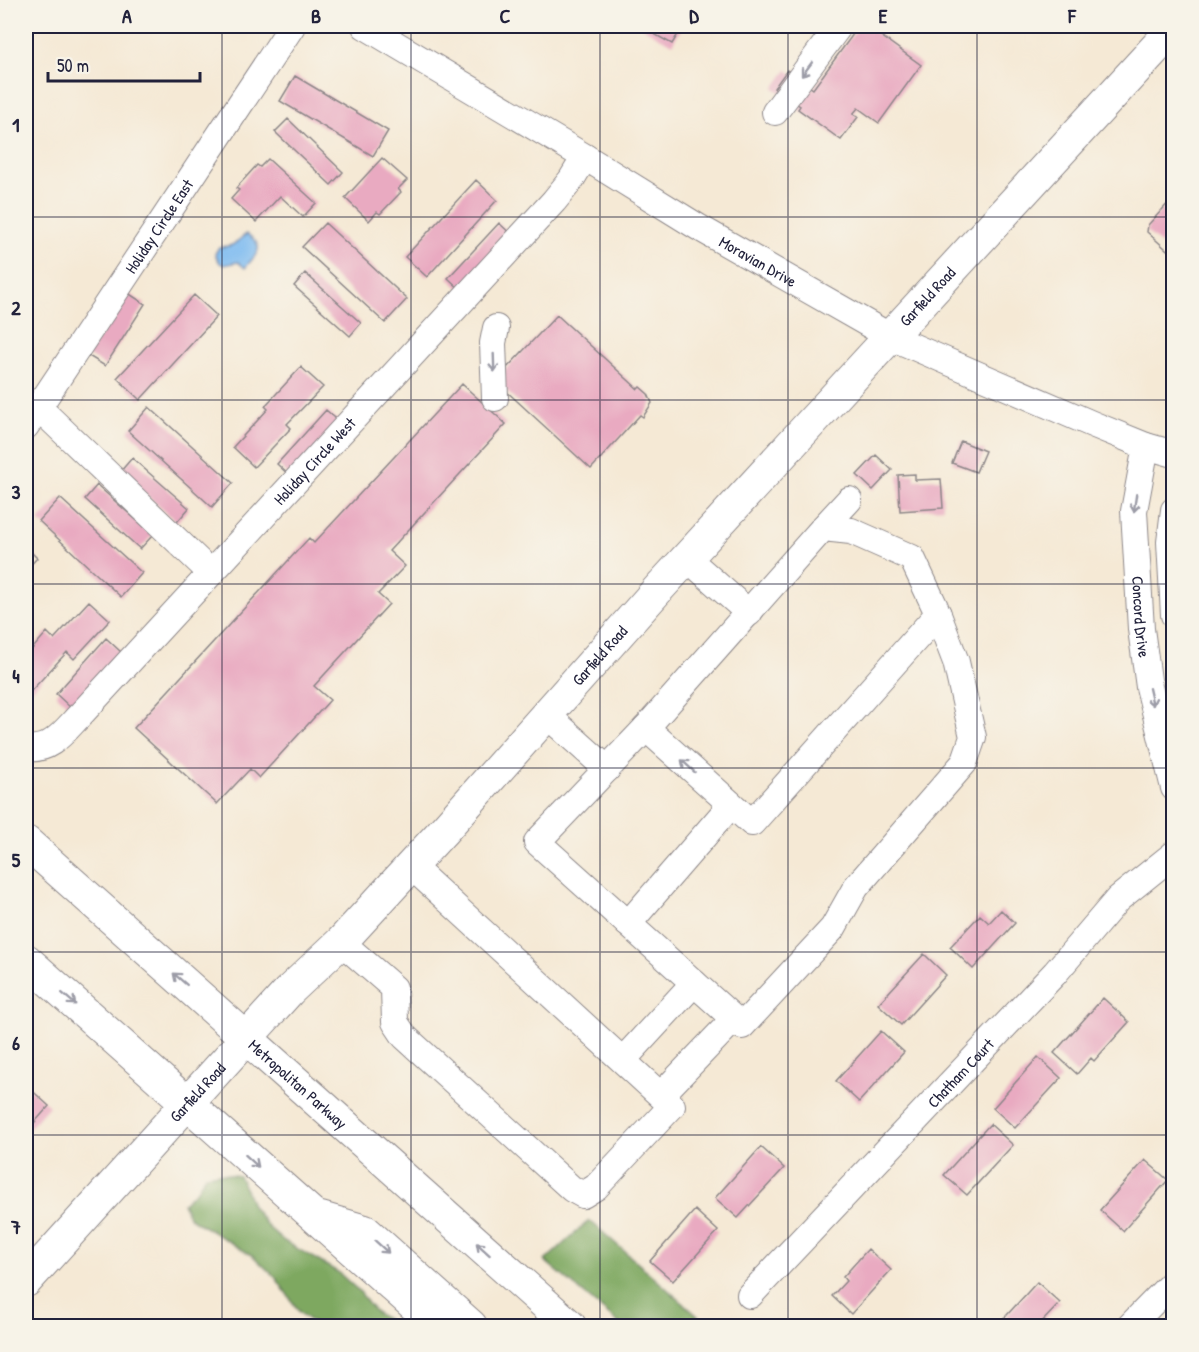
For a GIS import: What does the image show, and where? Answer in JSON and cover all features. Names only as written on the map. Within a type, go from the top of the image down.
[{"type":"main road","name":"Garfield Road","points":[[26,1281],[186,1102],[289,991],[341,942],[411,866],[687,558],[1173,28]]},
{"type":"main road","name":"Metropolitan Parkway","points":[[26,842],[570,1326]]},
{"type":"main road","points":[[26,960],[438,1326]]},
{"type":"main road","points":[[311,1215],[365,1231],[471,1326]]},
{"type":"street","name":"Holiday Circle East","points":[[32,416],[292,26]]},
{"type":"street","name":"Moravian Drive","points":[[365,26],[698,227],[891,337],[1146,446],[1173,454]]},
{"type":"street","points":[[775,112],[839,26]]},
{"type":"street","name":"Holiday Circle West","points":[[28,748],[43,748],[54,741],[554,201],[572,180],[585,157]]},
{"type":"street","points":[[495,398],[493,343],[496,327]]},
{"type":"street","points":[[32,416],[211,573]]},
{"type":"street","name":"Concord Drive","points":[[1146,446],[1134,511],[1141,629],[1149,687],[1173,788]]},
{"type":"street","points":[[824,528],[851,531],[912,558],[938,614],[956,662],[973,737],[964,763],[856,887],[833,928],[742,1026],[537,842],[646,728],[749,613],[824,528],[849,500]]},
{"type":"street","name":"Concord Drive","points":[[1173,510],[1170,542],[1173,615]]},
{"type":"street","points":[[687,558],[749,613]]},
{"type":"street","points":[[646,728],[752,823],[938,614]]},
{"type":"street","points":[[547,715],[607,769]]},
{"type":"street","points":[[628,924],[731,805]]},
{"type":"street","name":"Chatham Court","points":[[750,1295],[1055,973],[1118,899],[1173,854]]},
{"type":"street","points":[[341,942],[394,988],[395,1022],[405,1037],[572,1189],[583,1196],[596,1187],[672,1106],[411,866]]},
{"type":"street","points":[[622,1059],[694,983]]},
{"type":"street","points":[[661,1095],[734,1020]]},
{"type":"street","points":[[1130,1326],[1173,1281]]},
{"type":"green space","points":[[219,1173],[239,1176],[252,1206],[268,1227],[284,1241],[338,1272],[361,1293],[378,1314],[396,1326],[317,1326],[300,1313],[276,1278],[253,1256],[190,1218],[183,1203],[197,1190],[205,1175]]},
{"type":"green space","points":[[589,1220],[709,1326],[622,1326],[545,1261]]},
{"type":"water","points":[[247,234],[257,243],[258,251],[245,268],[238,262],[224,265],[220,263],[215,254],[219,247],[232,245]]},
{"type":"building","points":[[640,26],[683,26],[672,44]]},
{"type":"building","points":[[859,26],[867,26],[921,65],[879,123],[858,108],[853,114],[858,117],[841,140],[798,109],[800,106],[774,88],[787,70],[813,89]]},
{"type":"building","points":[[295,76],[388,131],[373,156],[280,101]]},
{"type":"building","points":[[288,119],[343,172],[331,185],[275,132]]},
{"type":"building","points":[[382,158],[407,180],[398,189],[401,192],[380,214],[377,212],[369,221],[345,198]]},
{"type":"building","points":[[268,159],[316,203],[303,217],[280,196],[256,222],[231,199],[239,190],[236,188],[257,165],[260,167]]},
{"type":"building","points":[[476,180],[497,200],[427,277],[405,257]]},
{"type":"building","points":[[1174,197],[1174,256],[1147,232],[1148,225]]},
{"type":"building","points":[[325,223],[407,299],[385,323],[302,247]]},
{"type":"building","points":[[499,223],[514,237],[463,292],[448,278]]},
{"type":"building","points":[[305,273],[361,323],[350,336],[294,286]]},
{"type":"building","points":[[128,293],[145,304],[105,366],[87,355]]},
{"type":"building","points":[[194,295],[217,316],[140,400],[117,378]]},
{"type":"building","points":[[557,315],[638,389],[640,387],[648,394],[652,403],[643,417],[640,415],[591,469],[504,389],[504,371]]},
{"type":"building","points":[[301,367],[323,387],[287,424],[291,428],[254,467],[233,447],[268,409],[265,406]]},
{"type":"building","points":[[462,384],[506,424],[389,551],[405,566],[378,594],[389,604],[314,686],[330,700],[259,778],[250,769],[217,804],[134,728],[309,538],[314,543]]},
{"type":"building","points":[[149,407],[233,483],[212,507],[128,431]]},
{"type":"building","points":[[326,410],[342,424],[292,478],[277,464]]},
{"type":"building","points":[[961,441],[985,451],[976,472],[952,463]]},
{"type":"building","points":[[876,455],[892,470],[873,490],[857,475]]},
{"type":"building","points":[[132,458],[189,508],[177,522],[120,472]]},
{"type":"building","points":[[915,474],[915,480],[941,479],[943,508],[900,511],[898,475]]},
{"type":"building","points":[[97,485],[153,535],[140,549],[85,499]]},
{"type":"building","points":[[60,498],[142,573],[121,597],[39,521]]},
{"type":"building","points":[[26,547],[37,558],[26,570]]},
{"type":"building","points":[[89,601],[110,620],[74,659],[67,652],[31,691],[26,686],[26,656],[47,632],[54,639]]},
{"type":"building","points":[[106,638],[121,652],[71,708],[56,694]]},
{"type":"building","points":[[1001,910],[1015,923],[973,969],[950,947],[980,915],[989,923]]},
{"type":"building","points":[[924,954],[946,975],[901,1025],[878,1004]]},
{"type":"building","points":[[1103,998],[1129,1022],[1094,1061],[1091,1058],[1077,1074],[1054,1053]]},
{"type":"building","points":[[881,1031],[904,1052],[859,1102],[836,1081]]},
{"type":"building","points":[[1038,1057],[1061,1078],[1015,1128],[993,1108]]},
{"type":"building","points":[[26,1085],[49,1106],[26,1132]]},
{"type":"building","points":[[990,1124],[1013,1145],[967,1195],[944,1175]]},
{"type":"building","points":[[761,1147],[784,1168],[738,1218],[715,1198]]},
{"type":"building","points":[[1145,1160],[1168,1180],[1123,1231],[1100,1210]]},
{"type":"building","points":[[695,1210],[718,1231],[673,1281],[650,1261]]},
{"type":"building","points":[[868,1249],[891,1270],[851,1314],[832,1296],[846,1281],[843,1277]]},
{"type":"building","points":[[1037,1282],[1060,1303],[1038,1326],[997,1326]]}]
